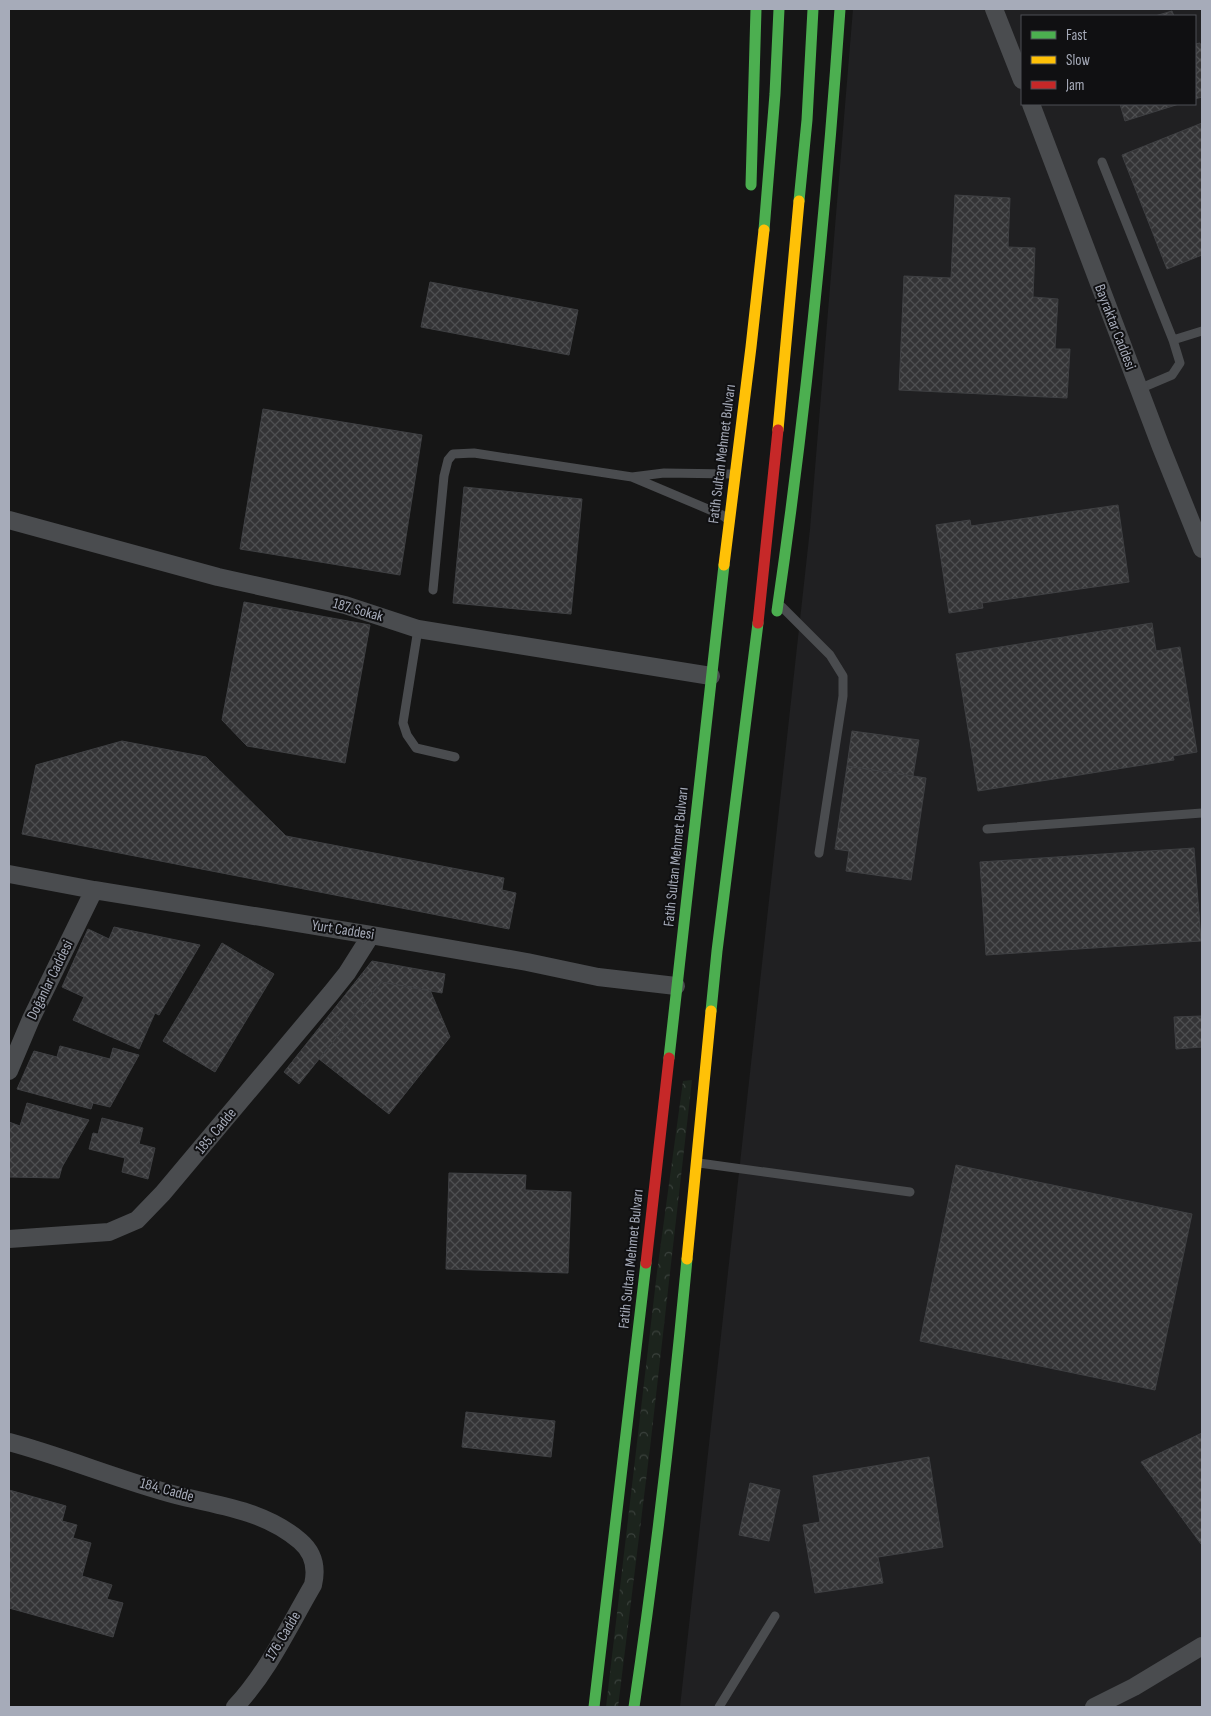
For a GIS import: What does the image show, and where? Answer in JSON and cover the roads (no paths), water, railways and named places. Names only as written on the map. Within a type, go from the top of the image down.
[{"type":"highway","points":[[750,200],[756,9]]},
{"type":"highway","name":"Fatih Sultan Mehmet Bulvarı","points":[[594,1707],[624,1464],[734,474],[744,405],[774,118],[779,9]]},
{"type":"highway","points":[[634,1707],[646,1627],[680,1344],[716,951],[753,667],[780,419],[807,120],[813,9]]},
{"type":"highway","points":[[776,621],[818,278],[833,118],[840,9]]},
{"type":"highway","points":[[744,405],[748,267]]},
{"type":"highway","points":[[741,757],[759,706]]},
{"type":"street","points":[[994,9],[1021,77]]},
{"type":"street","name":"Bayraktar Caddesi","points":[[1031,105],[1139,390],[1202,549]]},
{"type":"street","name":"187. Sokak","points":[[9,520],[218,576],[345,605],[418,629],[711,676]]},
{"type":"street","name":"Yurt Caddesi","points":[[9,874],[94,890],[527,962],[598,977],[676,986]]},
{"type":"street","name":"Doğanlar Caddesi","points":[[9,1071],[31,1019],[94,890]]},
{"type":"street","name":"185. Cadde","points":[[9,1239],[109,1232],[137,1220],[164,1192],[331,993],[348,972],[371,935]]},
{"type":"street","name":"184. Cadde","points":[[9,1442],[176,1495],[219,1503],[251,1513],[282,1528],[301,1541],[313,1558]]},
{"type":"street","name":"176. Cadde","points":[[235,1707],[273,1654],[313,1585],[316,1573],[313,1558]]},
{"type":"street","points":[[1094,1707],[1134,1687],[1202,1646]]},
{"type":"lane","points":[[1102,162],[1173,340],[1180,363],[1172,376],[1139,390]]},
{"type":"lane","points":[[1173,340],[1202,331]]},
{"type":"lane","points":[[434,590],[444,476],[448,460],[453,454],[474,453],[632,477],[722,515],[730,521]]},
{"type":"lane","points":[[632,477],[664,473],[734,474]]},
{"type":"lane","points":[[778,604],[830,654],[843,676],[842,696],[819,853]]},
{"type":"lane","points":[[418,629],[403,722],[407,735],[416,748],[455,757]]},
{"type":"lane","points":[[987,829],[1202,813]]},
{"type":"lane","points":[[696,1162],[910,1192]]},
{"type":"lane","points":[[719,1707],[775,1616]]}]
